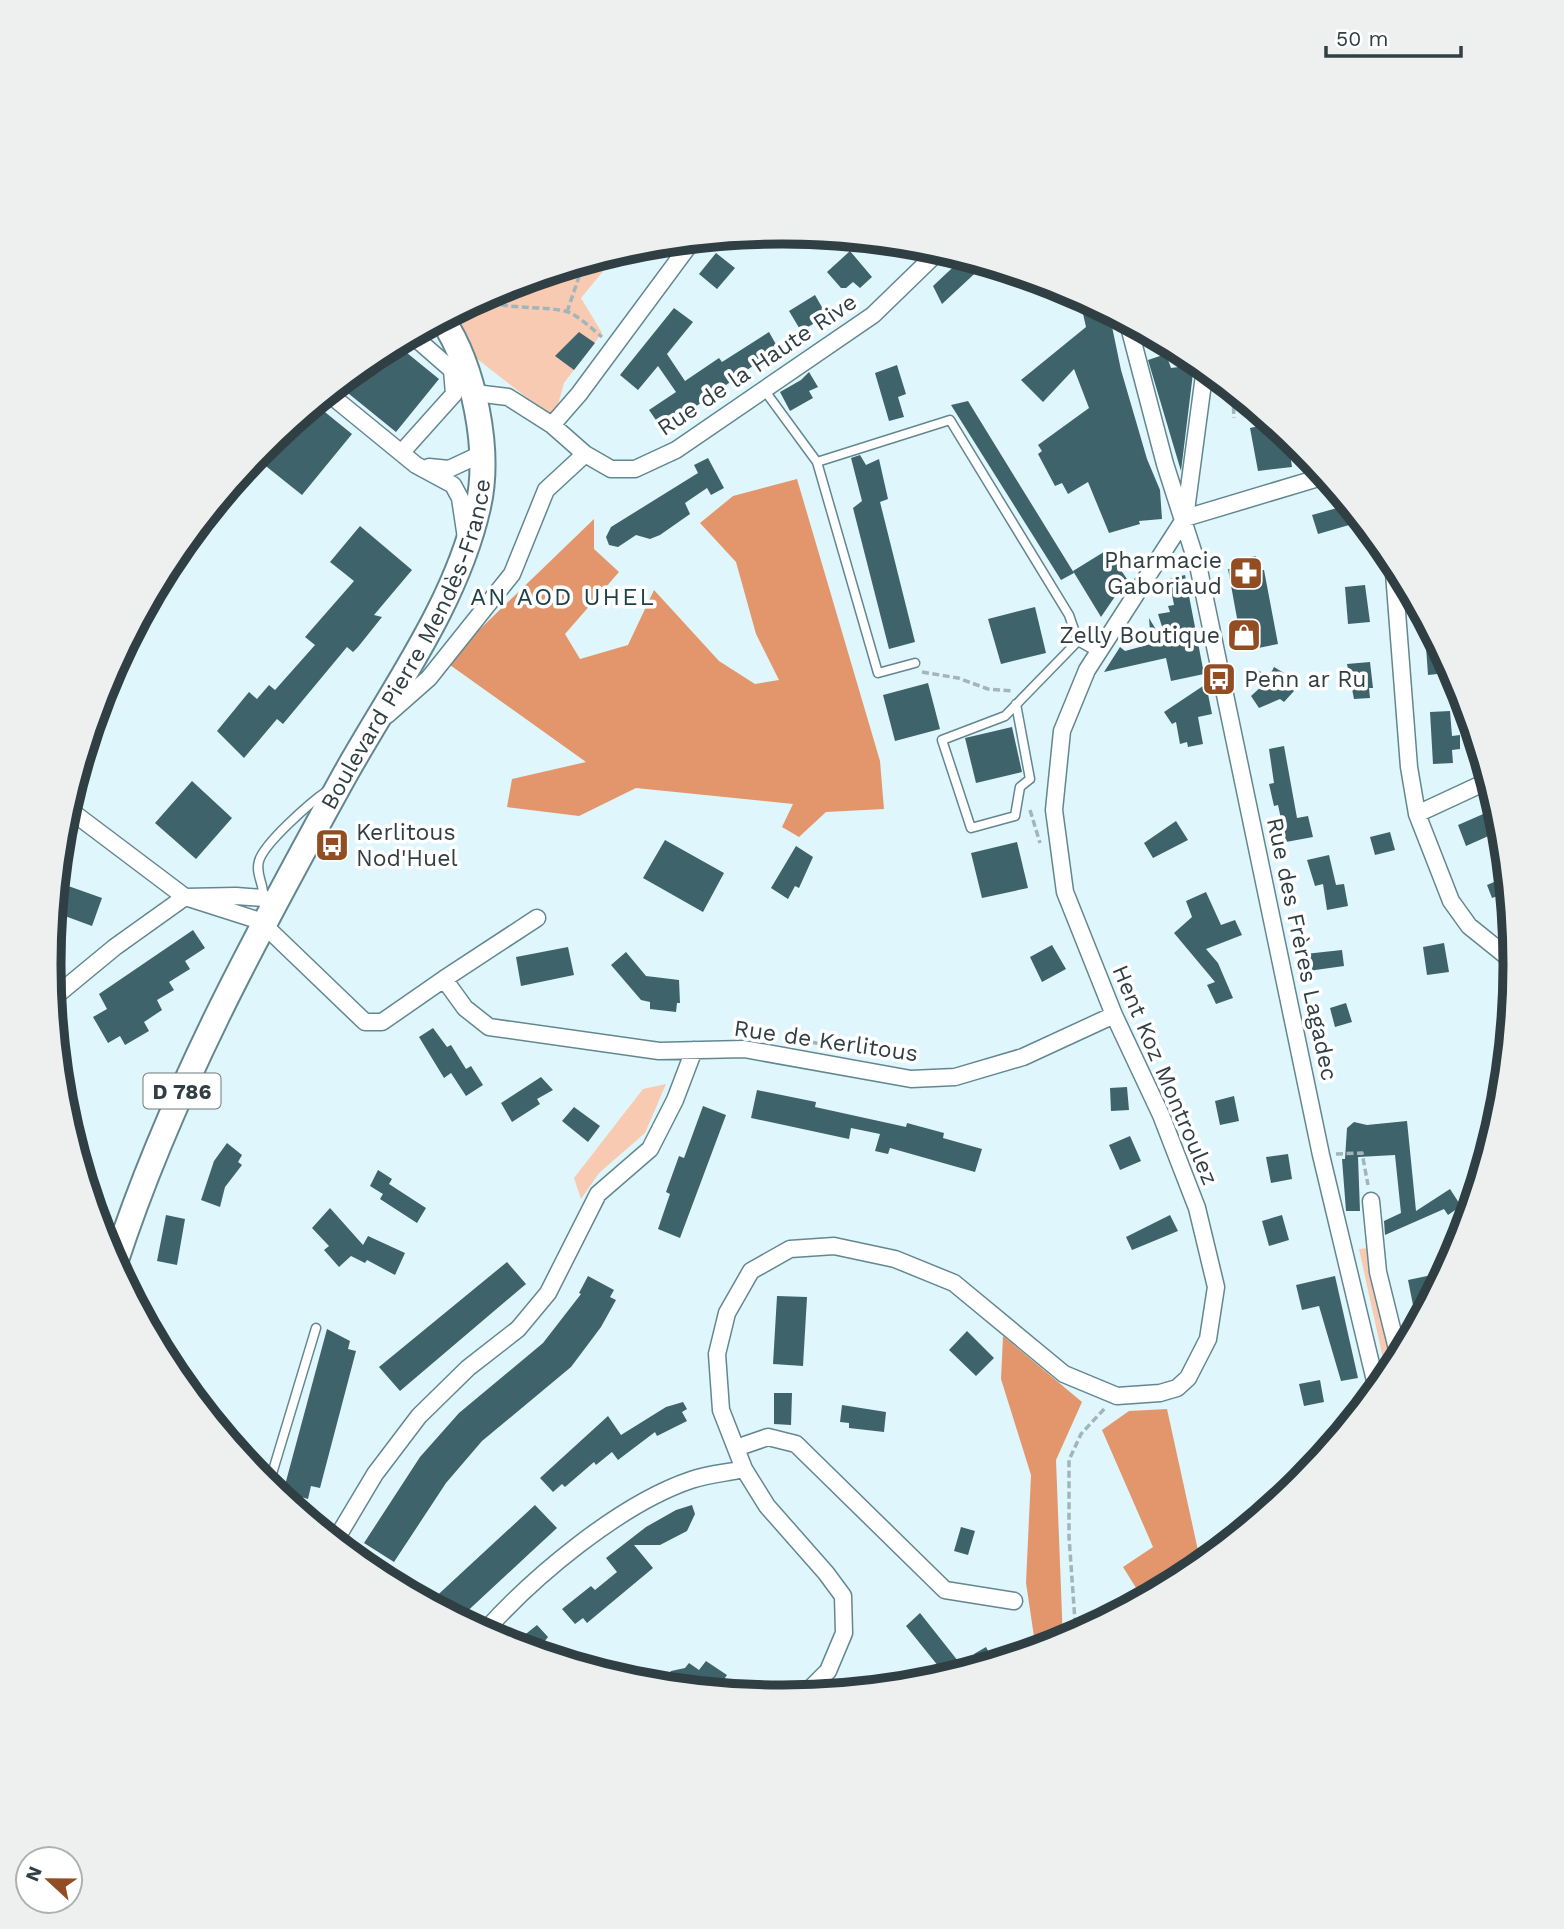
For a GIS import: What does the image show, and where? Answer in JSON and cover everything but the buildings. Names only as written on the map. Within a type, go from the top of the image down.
[{"type":"main road","name":"Boulevard Pierre Mendès-France","points":[[120,1248],[176,1104],[268,909],[438,612],[468,545],[479,504],[481,454],[475,393],[465,362],[446,327]]},
{"type":"street","points":[[552,425],[615,346],[685,250]]},
{"type":"street","name":"Rue de la Haute Rive","points":[[475,393],[508,397],[552,425],[585,454],[611,469],[635,469],[676,450],[873,315],[930,260]]},
{"type":"street","name":"Rue des Frères Lagadec","points":[[1131,334],[1165,464],[1185,518],[1199,570],[1321,1155],[1374,1375]]},
{"type":"street","points":[[402,452],[453,394],[452,370],[420,342]]},
{"type":"street","points":[[1203,380],[1185,518],[1315,479]]},
{"type":"street","points":[[336,399],[416,465],[453,485],[460,498],[468,545]]},
{"type":"street","points":[[416,465],[449,469],[481,454]]},
{"type":"street","points":[[372,728],[429,678],[512,574],[547,490],[585,454]]},
{"type":"street","name":"Hent Koz Montroulez","points":[[815,1684],[828,1671],[844,1633],[843,1596],[766,1506],[744,1469],[721,1410],[717,1354],[726,1313],[751,1271],[790,1250],[834,1246],[895,1259],[936,1274],[977,1301],[1064,1374],[1117,1396],[1160,1393],[1177,1388],[1188,1377],[1208,1339],[1216,1287],[1197,1209],[1161,1115],[1114,1015],[1065,892],[1054,810],[1062,731],[1087,670],[1185,518]]},
{"type":"street","points":[[1400,594],[1409,767],[1417,814],[1451,901],[1469,926],[1503,953]]},
{"type":"street","points":[[1417,814],[1480,785]]},
{"type":"street","points":[[77,816],[185,897],[254,919],[268,909]]},
{"type":"street","points":[[62,991],[115,947],[185,897],[268,909],[365,1022],[382,1022],[537,918]]},
{"type":"street","name":"Rue de Kerlitous","points":[[444,979],[465,1009],[489,1027],[659,1051],[744,1049],[911,1079],[955,1077],[1023,1057],[1114,1015]]},
{"type":"street","points":[[340,1533],[375,1474],[418,1416],[468,1368],[518,1329],[548,1293],[598,1194],[650,1149],[676,1100],[694,1050]]},
{"type":"street","points":[[1371,1201],[1378,1272],[1395,1342]]},
{"type":"street","points":[[736,1448],[768,1437],[796,1444],[945,1590],[1014,1601]]},
{"type":"street","points":[[491,1624],[511,1601],[590,1538],[644,1500],[693,1479],[744,1469]]},
{"type":"lane","points":[[765,391],[817,462],[878,673],[915,663]]},
{"type":"lane","points":[[817,462],[950,420],[1069,615],[1077,641],[1098,653]]},
{"type":"lane","points":[[1016,704],[1030,779],[1020,787],[1015,816],[971,828],[942,740],[1005,716],[1025,694],[1077,641]]},
{"type":"lane","points":[[268,909],[265,888],[258,875],[259,860],[317,797],[341,781]]},
{"type":"lane","points":[[272,1474],[316,1328]]},
{"type":"path","points":[[568,312],[581,272]]},
{"type":"path","points":[[495,304],[520,309],[568,312],[615,346]]},
{"type":"path","points":[[1233,403],[1234,418]]},
{"type":"path","points":[[1214,564],[1223,563]]},
{"type":"path","points":[[915,663],[924,674],[958,678],[988,689],[1025,694]]},
{"type":"path","points":[[1015,816],[1030,809],[1041,845]]},
{"type":"path","points":[[788,1039],[838,1047]]},
{"type":"path","points":[[1321,1155],[1362,1153],[1371,1201]]},
{"type":"path","points":[[1075,1622],[1069,1537],[1069,1460],[1081,1434],[1117,1396]]},
{"type":"shaded area","points":[[608,265],[581,298],[602,333],[564,383],[554,419],[476,358],[459,320],[550,282]]},
{"type":"shaded area","points":[[797,479],[880,761],[884,809],[826,812],[799,837],[782,827],[793,804],[636,788],[579,816],[507,807],[512,779],[586,762],[450,665],[480,629],[594,519],[594,549],[619,572],[565,634],[580,659],[628,645],[654,590],[719,661],[755,684],[779,680],[756,634],[736,562],[700,523],[733,496]]},
{"type":"shaded area","points":[[666,1084],[645,1133],[599,1173],[581,1199],[574,1178],[643,1089]]},
{"type":"shaded area","points":[[1369,1248],[1390,1350],[1384,1361],[1359,1249]]},
{"type":"shaded area","points":[[1003,1336],[1082,1402],[1056,1460],[1062,1628],[1034,1639],[1026,1583],[1031,1475],[1001,1379]]},
{"type":"shaded area","points":[[1167,1409],[1198,1552],[1138,1591],[1123,1567],[1153,1547],[1102,1430],[1129,1411]]},
{"type":"place","name":"Pharmacie Gaboriaud","points":[[1246,573]]},
{"type":"place","name":"Zelly Boutique","points":[[1244,635]]},
{"type":"place","name":"Penn ar Ru","points":[[1219,679]]},
{"type":"place","name":"Kerlitous Nod'Huel","points":[[332,845]]},
{"type":"district","name":"AN AOD UHEL","points":[[563,597]]}]
